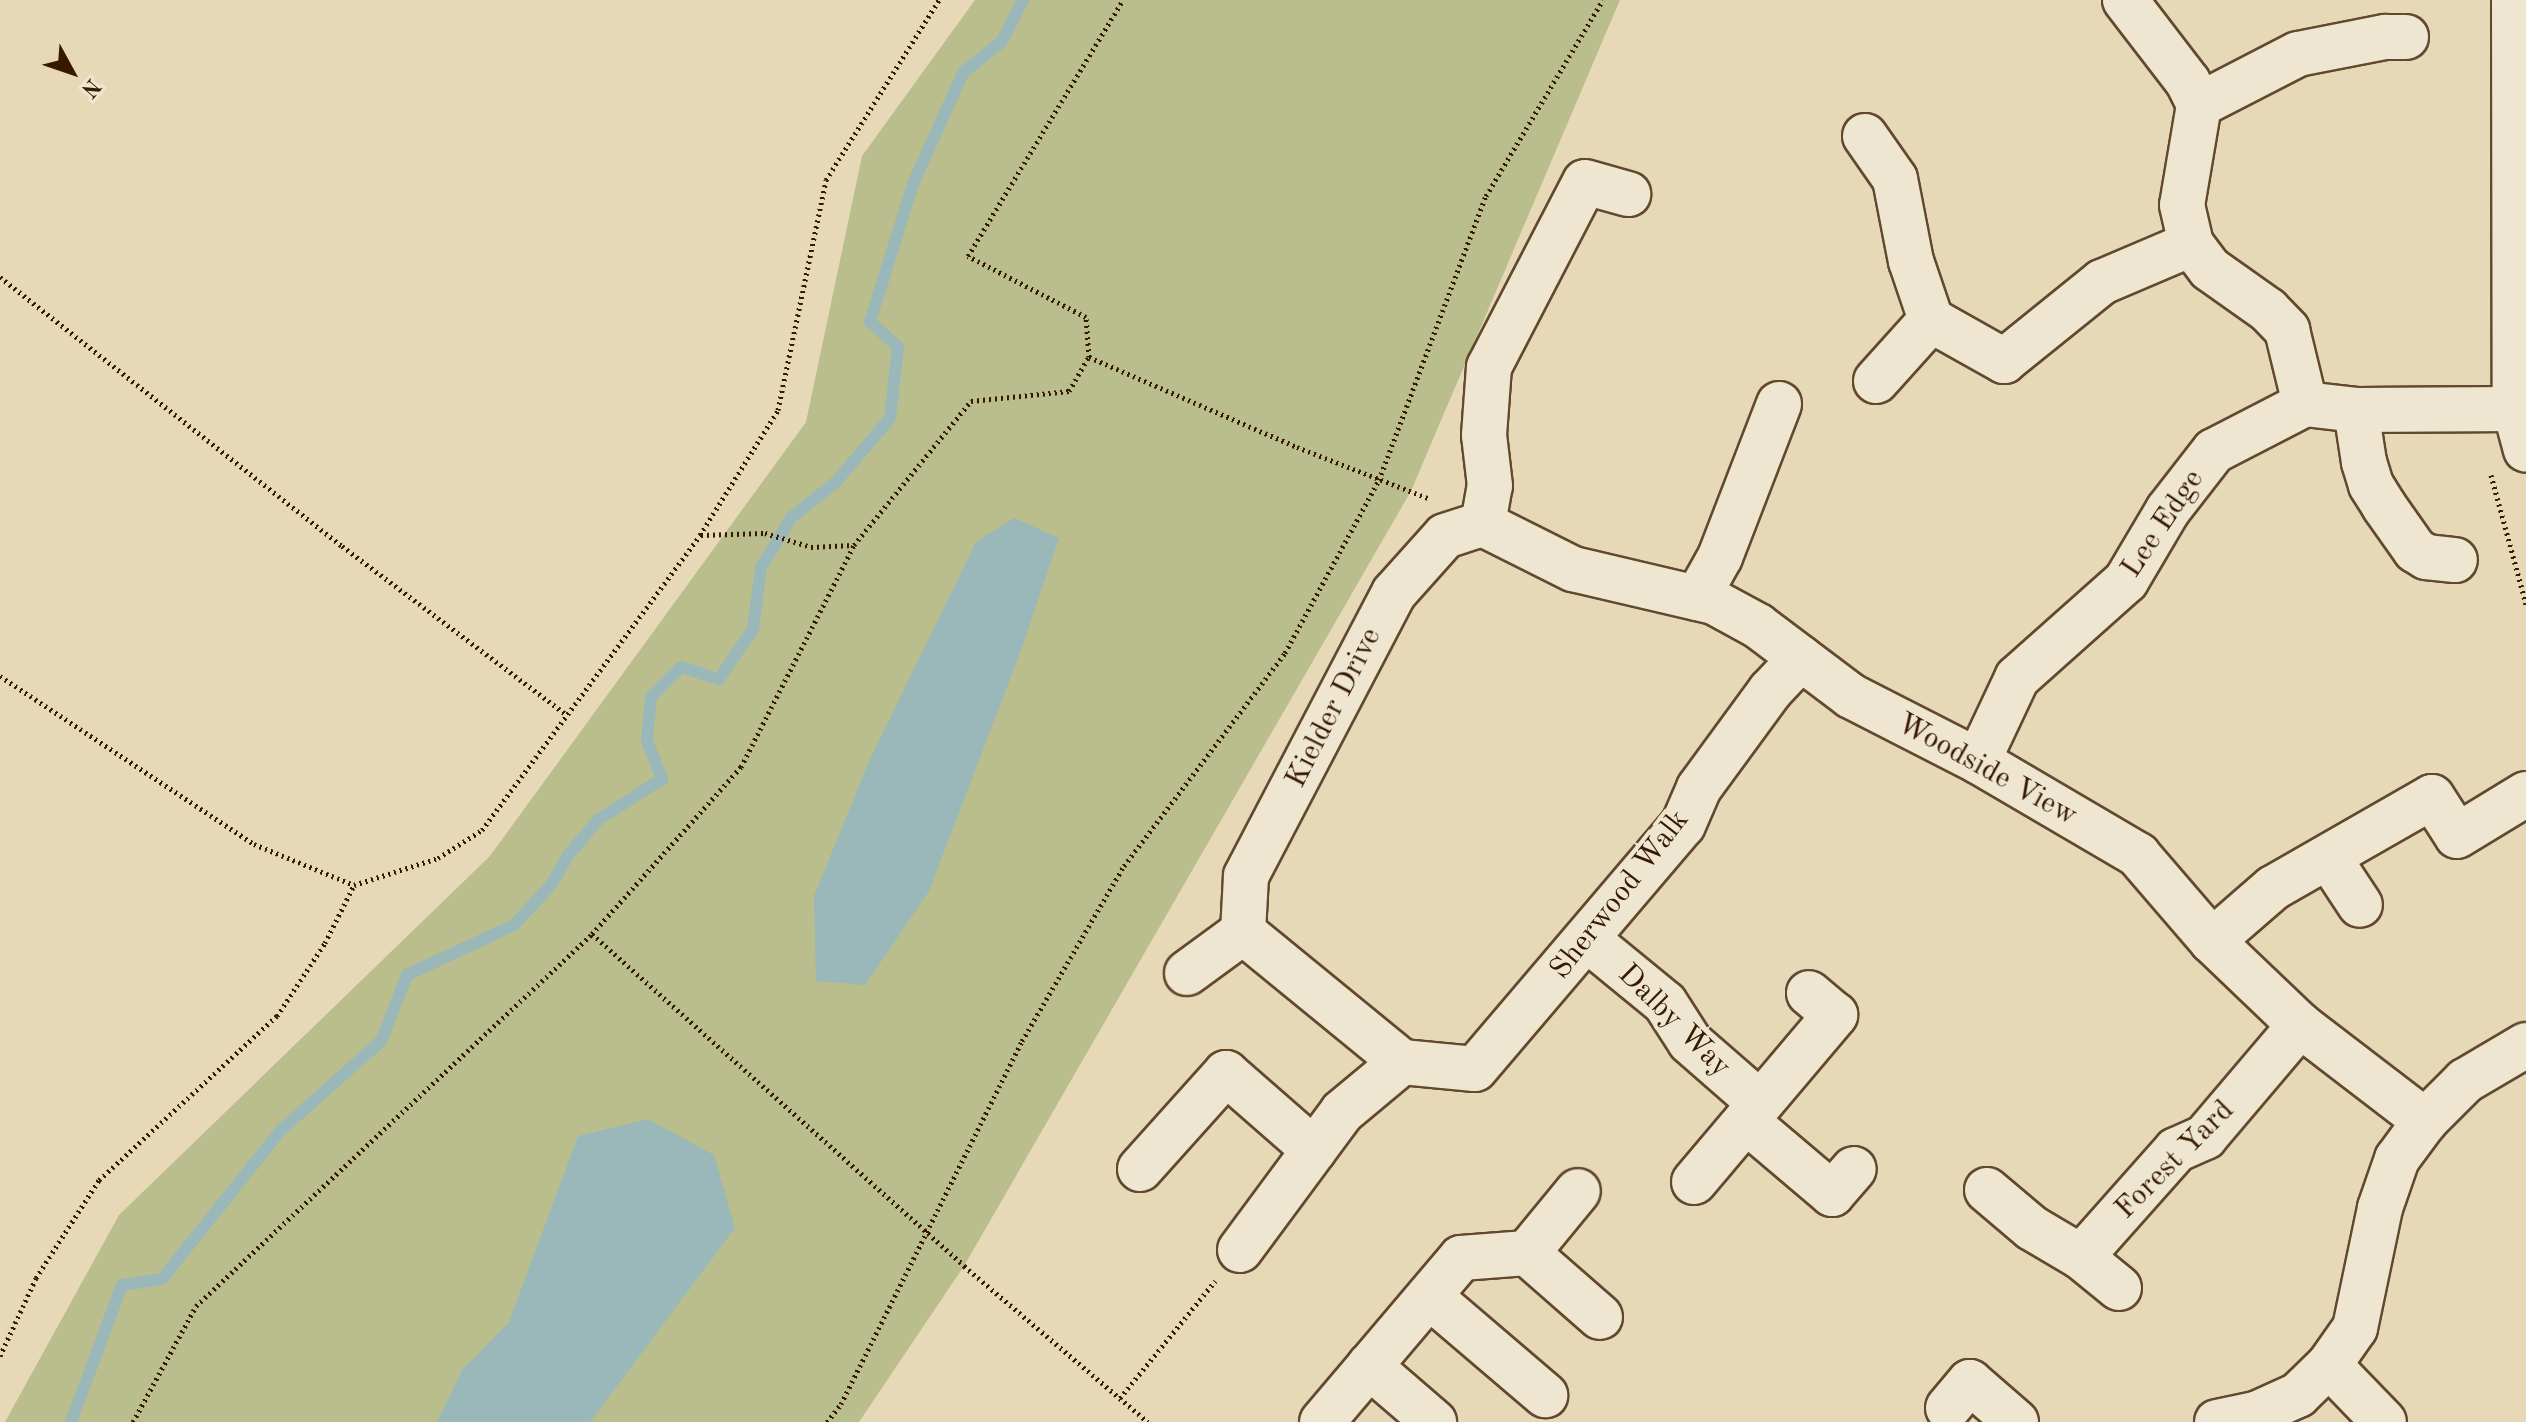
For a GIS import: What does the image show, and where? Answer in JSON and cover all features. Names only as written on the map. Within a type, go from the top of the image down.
[{"type":"street","points":[[2125,0],[2188,82],[2199,105],[2182,205],[2191,244],[2210,269],[2268,310],[2287,330],[2305,404],[2520,430],[2518,17]]},
{"type":"street","points":[[2199,105],[2298,54],[2385,37],[2406,37]]},
{"type":"street","points":[[1865,136],[1895,179],[1911,261],[1931,320],[2004,361],[2102,282],[2191,244]]},
{"type":"street","points":[[1483,524],[1490,486],[1484,435],[1489,367],[1585,182],[1628,194]]},
{"type":"street","points":[[1876,381],[1931,320]]},
{"type":"street","points":[[1697,598],[1720,557],[1779,404]]},
{"type":"street","name":"Lee Edge","points":[[1978,761],[2017,678],[2126,581],[2168,510],[2214,451],[2305,404]]},
{"type":"street","points":[[2356,410],[2364,462],[2371,485],[2384,506],[2415,550],[2426,557],[2455,560]]},
{"type":"street","name":"Woodside View","points":[[1483,524],[1573,569],[1714,602],[1758,626],[1851,696],[1978,761],[2138,855],[2212,941],[2300,1025],[2425,1121]]},
{"type":"street","name":"Kielder Drive","points":[[1243,932],[1246,876],[1394,593],[1445,536],[1483,524]]},
{"type":"street","name":"Sherwood Walk","points":[[1402,1062],[1475,1069],[1683,825],[1699,788],[1770,691],[1801,658]]},
{"type":"street","points":[[2212,941],[2273,888],[2432,797],[2457,836],[2526,794]]},
{"type":"street","points":[[2329,858],[2360,905]]},
{"type":"street","points":[[1187,973],[1243,932],[1402,1062],[1342,1112],[1314,1150],[1281,1222],[1240,1250]]},
{"type":"street","name":"Dalby Way","points":[[1588,940],[1665,1003],[1690,1042],[1753,1112]]},
{"type":"street","name":"Dalby Way","points":[[1694,1182],[1835,1015],[1809,993]]},
{"type":"street","name":"Forest Yard","points":[[2081,1257],[2176,1150],[2205,1137],[2300,1025]]},
{"type":"street","points":[[2217,1422],[2256,1414],[2298,1395],[2329,1365],[2355,1328],[2380,1208],[2397,1159],[2425,1121],[2465,1081],[2526,1045]]},
{"type":"street","points":[[1140,1169],[1226,1073],[1314,1150]]},
{"type":"street","points":[[1753,1112],[1832,1194],[1854,1169]]},
{"type":"street","points":[[1987,1190],[2032,1228],[2081,1257],[2119,1288]]},
{"type":"street","points":[[1527,1253],[1578,1191]]},
{"type":"street","points":[[1322,1422],[1461,1258],[1527,1253],[1600,1317]]},
{"type":"street","points":[[1429,1296],[1545,1395]]},
{"type":"street","points":[[2329,1365],[2384,1422]]},
{"type":"street","points":[[1369,1366],[1434,1422]]},
{"type":"street","points":[[1948,1408],[1970,1382],[2016,1422]]},
{"type":"path","points":[[0,676],[254,844],[354,885],[438,858],[482,830],[567,715],[580,702],[700,535],[778,410],[826,180],[939,0]]},
{"type":"path","points":[[133,1422],[196,1306],[592,934],[741,767],[854,545],[971,401],[1069,391],[1089,357],[1086,317],[968,256],[1123,0]]},
{"type":"path","points":[[827,1422],[841,1404],[1022,1041],[1124,866],[1285,653],[1379,480],[1486,196],[1603,0]]},
{"type":"path","points":[[0,277],[342,546],[567,715]]},
{"type":"path","points":[[1089,357],[1379,480]]},
{"type":"path","points":[[700,535],[765,533],[811,547],[854,545]]},
{"type":"path","points":[[0,1356],[36,1278],[99,1180],[277,1016],[325,943],[354,885]]},
{"type":"path","points":[[592,934],[928,1234],[1148,1422]]},
{"type":"path","points":[[1120,1398],[1240,1250]]},
{"type":"green space","points":[[975,0],[1620,0],[1411,491],[964,1266],[859,1422],[5,1422],[119,1215],[490,856],[806,422],[862,156]]},
{"type":"water","points":[[1014,518],[1059,538],[1020,653],[929,891],[865,985],[816,981],[814,896],[870,759],[976,542]]},
{"type":"water","points":[[648,1119],[714,1155],[735,1228],[590,1422],[437,1422],[462,1370],[509,1322],[578,1136]]},
{"type":"waterway","points":[[71,1422],[122,1285],[162,1279],[280,1131],[381,1041],[407,975],[514,925],[551,885],[569,854],[598,820],[662,779],[647,741],[651,697],[681,667],[719,679],[753,629],[761,568],[791,518],[836,482],[890,418],[898,347],[870,322],[913,184],[963,73],[1002,41],[1023,0]]}]
